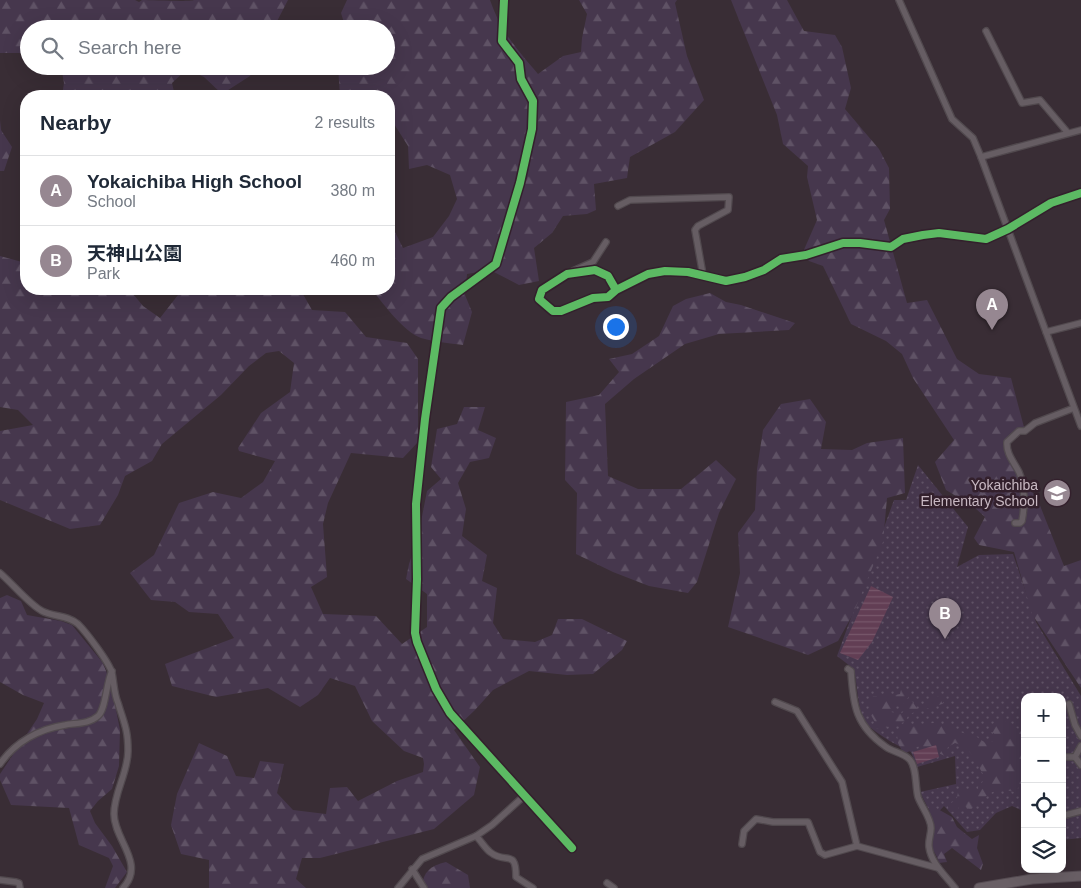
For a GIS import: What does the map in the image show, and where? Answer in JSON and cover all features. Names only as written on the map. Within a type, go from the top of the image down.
[{"type":"main road","points":[[979,888],[1033,884],[1081,876]]},
{"type":"street","points":[[504,0],[502,41],[519,63],[522,79],[534,102],[532,128],[520,183],[496,264],[451,297],[441,308],[425,419],[416,504],[417,579],[415,633],[436,689],[450,712],[572,848]]},
{"type":"street","points":[[899,0],[952,119],[973,138],[1081,426]]},
{"type":"street","points":[[986,31],[1022,103],[1040,100],[1068,133]]},
{"type":"street","points":[[981,157],[1081,130]]},
{"type":"street","points":[[606,242],[593,262],[568,274],[542,290],[540,299],[553,311],[561,311],[593,298],[608,297],[616,290],[648,274],[665,271],[688,272],[726,281],[764,270],[781,259],[806,255],[843,243],[890,247],[903,240],[939,233],[986,239],[1008,229],[1051,203],[1081,193]]},
{"type":"street","points":[[618,206],[630,200],[730,197],[728,210],[698,226],[695,230],[703,275]]},
{"type":"street","points":[[568,274],[596,270],[608,276],[616,290]]},
{"type":"street","points":[[1046,332],[1081,323]]},
{"type":"street","points":[[1015,523],[1022,521],[1024,504],[1019,474],[1010,456],[1007,442],[1019,431],[1025,431],[1035,422],[1074,408]]},
{"type":"street","points":[[0,573],[41,610],[77,623],[93,642],[112,671],[117,703],[124,719],[128,754],[114,814],[132,867],[130,880],[124,888]]},
{"type":"street","points":[[848,668],[851,672],[853,694],[860,721],[883,745],[910,760],[913,767],[918,799],[932,826],[929,846],[938,868]]},
{"type":"street","points":[[0,764],[14,747],[46,728],[85,722],[99,715],[104,706],[107,680],[112,671]]},
{"type":"street","points":[[775,702],[798,711],[842,782],[857,846]]},
{"type":"street","points":[[1069,704],[1074,725],[1081,736]]},
{"type":"street","points":[[1075,757],[1081,746]]},
{"type":"street","points":[[1066,757],[1075,757]]},
{"type":"street","points":[[1075,757],[1081,765]]},
{"type":"street","points":[[398,888],[422,859],[476,836],[492,825],[524,796]]},
{"type":"street","points":[[1066,815],[1081,812]]},
{"type":"street","points":[[742,844],[744,831],[756,819],[773,822],[808,822],[820,852],[824,855],[857,846],[938,868],[955,888]]},
{"type":"street","points":[[476,836],[492,853],[514,860],[516,864],[516,877],[533,888]]},
{"type":"street","points":[[412,869],[424,888]]},
{"type":"street","points":[[0,880],[16,882],[20,888]]},
{"type":"street","points":[[607,882],[614,888]]},
{"type":"green space","points":[[0,0],[135,0],[139,2],[142,0],[288,0],[278,20],[20,20],[20,53],[0,53]]},
{"type":"green space","points":[[347,0],[490,0],[504,31],[538,74],[563,56],[581,52],[587,14],[579,0],[677,0],[675,3],[687,56],[704,100],[675,132],[630,157],[627,178],[594,184],[596,210],[587,214],[563,216],[552,233],[534,248],[539,281],[519,285],[490,270],[467,274],[465,295],[472,312],[463,345],[421,338],[414,335],[401,324],[376,295],[395,295],[395,232],[403,248],[433,237],[449,216],[457,199],[450,175],[427,165],[409,169],[408,146],[395,125],[395,90],[340,90],[339,75],[395,75],[395,20],[343,20],[341,13]]},
{"type":"green space","points":[[731,0],[787,0],[804,31],[835,35],[842,47],[851,88],[845,109],[879,149],[889,168],[890,209],[884,220],[907,303],[927,300],[957,359],[979,374],[1011,378],[1025,431],[1004,444],[1039,503],[1064,566],[1081,560],[1081,688],[1032,614],[1014,552],[979,545],[974,538],[985,517],[974,507],[946,490],[935,462],[954,440],[913,378],[902,354],[886,341],[851,324],[823,266],[809,261],[803,252],[817,220],[807,177],[808,166],[783,144],[777,115]]},
{"type":"green space","points":[[63,75],[181,75],[172,83],[174,90],[63,90]]},
{"type":"green space","points":[[200,75],[250,75],[228,90],[218,90]]},
{"type":"green space","points":[[0,120],[1,130],[12,147],[4,171],[0,171]]},
{"type":"green space","points":[[0,256],[20,261],[20,295],[134,295],[143,306],[160,318],[178,295],[303,295],[312,310],[345,312],[366,337],[407,343],[418,359],[418,442],[403,458],[351,453],[328,503],[323,524],[327,577],[311,587],[323,614],[376,616],[402,644],[427,627],[427,594],[406,579],[418,537],[427,491],[441,479],[431,467],[437,429],[457,424],[464,407],[485,407],[478,430],[496,438],[489,458],[470,462],[458,483],[466,509],[462,536],[487,555],[482,581],[497,588],[493,623],[503,639],[535,642],[552,635],[558,619],[582,619],[627,641],[622,650],[593,674],[567,675],[529,671],[493,690],[454,730],[480,767],[474,795],[434,829],[320,858],[302,858],[296,879],[306,888],[209,888],[209,860],[181,854],[171,825],[177,794],[199,743],[227,756],[236,776],[254,778],[260,761],[284,764],[277,793],[293,810],[326,814],[330,788],[347,787],[358,801],[397,781],[423,772],[423,758],[404,751],[372,721],[355,686],[330,678],[318,695],[300,707],[268,688],[216,697],[172,686],[165,664],[234,638],[218,614],[189,612],[175,602],[151,600],[130,573],[154,555],[179,503],[213,492],[241,498],[263,482],[275,461],[239,451],[238,448],[261,413],[290,392],[294,363],[279,351],[266,353],[249,366],[221,395],[162,444],[152,461],[125,476],[118,495],[100,525],[70,529],[0,500],[0,431],[33,425],[18,410],[0,407]]},
{"type":"green space","points":[[710,293],[726,302],[795,323],[789,330],[719,334],[685,344],[634,379],[605,404],[608,476],[638,489],[681,489],[716,460],[736,479],[719,513],[697,582],[688,593],[649,586],[613,572],[576,554],[577,493],[565,480],[566,402],[599,395],[619,372],[609,359],[632,354],[659,336],[673,306],[686,299]]},
{"type":"green space","points":[[810,399],[826,422],[821,449],[852,450],[867,443],[903,438],[905,493],[887,498],[883,542],[853,614],[838,641],[808,655],[728,627],[740,573],[738,533],[755,510],[757,469],[763,430],[781,404]]},
{"type":"green space","points":[[918,465],[968,527],[957,567],[979,555],[1013,554],[1036,622],[1081,696],[1081,838],[1066,840],[1066,693],[1021,693],[1021,810],[1012,806],[996,813],[980,830],[967,832],[944,806],[933,818],[920,792],[956,784],[955,756],[917,767],[911,752],[877,733],[863,719],[854,669],[837,656],[894,500],[906,500]]},
{"type":"green space","points":[[7,595],[21,601],[27,615],[61,621],[72,625],[103,663],[111,684],[120,730],[119,766],[112,789],[90,811],[95,823],[112,846],[127,872],[115,888],[105,888],[113,866],[109,858],[79,845],[69,808],[11,805],[0,780],[0,774],[37,719],[44,703],[23,695],[0,682],[0,598]]},
{"type":"green space","points":[[901,690],[909,690],[910,695],[902,706],[891,706],[891,712],[901,714],[905,710],[906,705],[912,701],[918,710],[936,696],[941,697],[944,701],[942,704],[909,714],[905,722],[878,729],[872,726],[875,722],[868,710],[873,696],[900,694]]},
{"type":"green space","points":[[1001,720],[1012,724],[1021,732],[1021,785],[1015,792],[999,790],[994,792],[970,810],[960,805],[957,811],[949,812],[948,806],[957,798],[958,792],[970,789],[979,792],[978,787],[986,778],[974,757],[961,745],[955,743],[948,747],[945,756],[919,746],[906,753],[902,751],[898,743],[897,734],[907,725],[934,723],[947,725],[965,734],[974,735],[987,744],[995,740],[994,733],[989,731],[990,725]]},
{"type":"green space","points":[[936,808],[952,817],[957,827],[972,839],[979,835],[977,848],[983,864],[981,870],[952,848],[944,854],[947,862],[939,863],[931,846],[929,812]]},
{"type":"green space","points":[[446,862],[468,875],[470,888],[421,888],[426,873],[436,865]]},
{"type":"shaded area","points":[[871,586],[893,597],[872,642],[858,660],[840,653]]},
{"type":"shaded area","points":[[936,745],[939,757],[917,764],[913,752]]},
{"type":"cycle path","points":[[504,0],[502,41],[519,63],[521,79],[533,101],[532,129],[520,183],[496,264],[451,297],[441,308],[425,419],[416,504],[417,579],[415,633],[436,689],[450,713],[572,848]]},
{"type":"cycle path","points":[[616,290],[608,276],[595,270],[567,274],[542,290],[539,299],[553,311],[561,311],[593,298],[608,297],[616,290],[648,274],[665,271],[688,272],[726,281],[764,270],[781,259],[806,255],[843,243],[891,247],[903,239],[939,233],[986,239],[1008,229],[1051,203],[1081,193]]},
{"type":"place","name":"Yokaichiba High School","points":[[992,330]]},
{"type":"place","name":"Yokaichiba Elementary School","points":[[1057,493]]},
{"type":"place","name":"天神山公園","points":[[945,639]]}]
